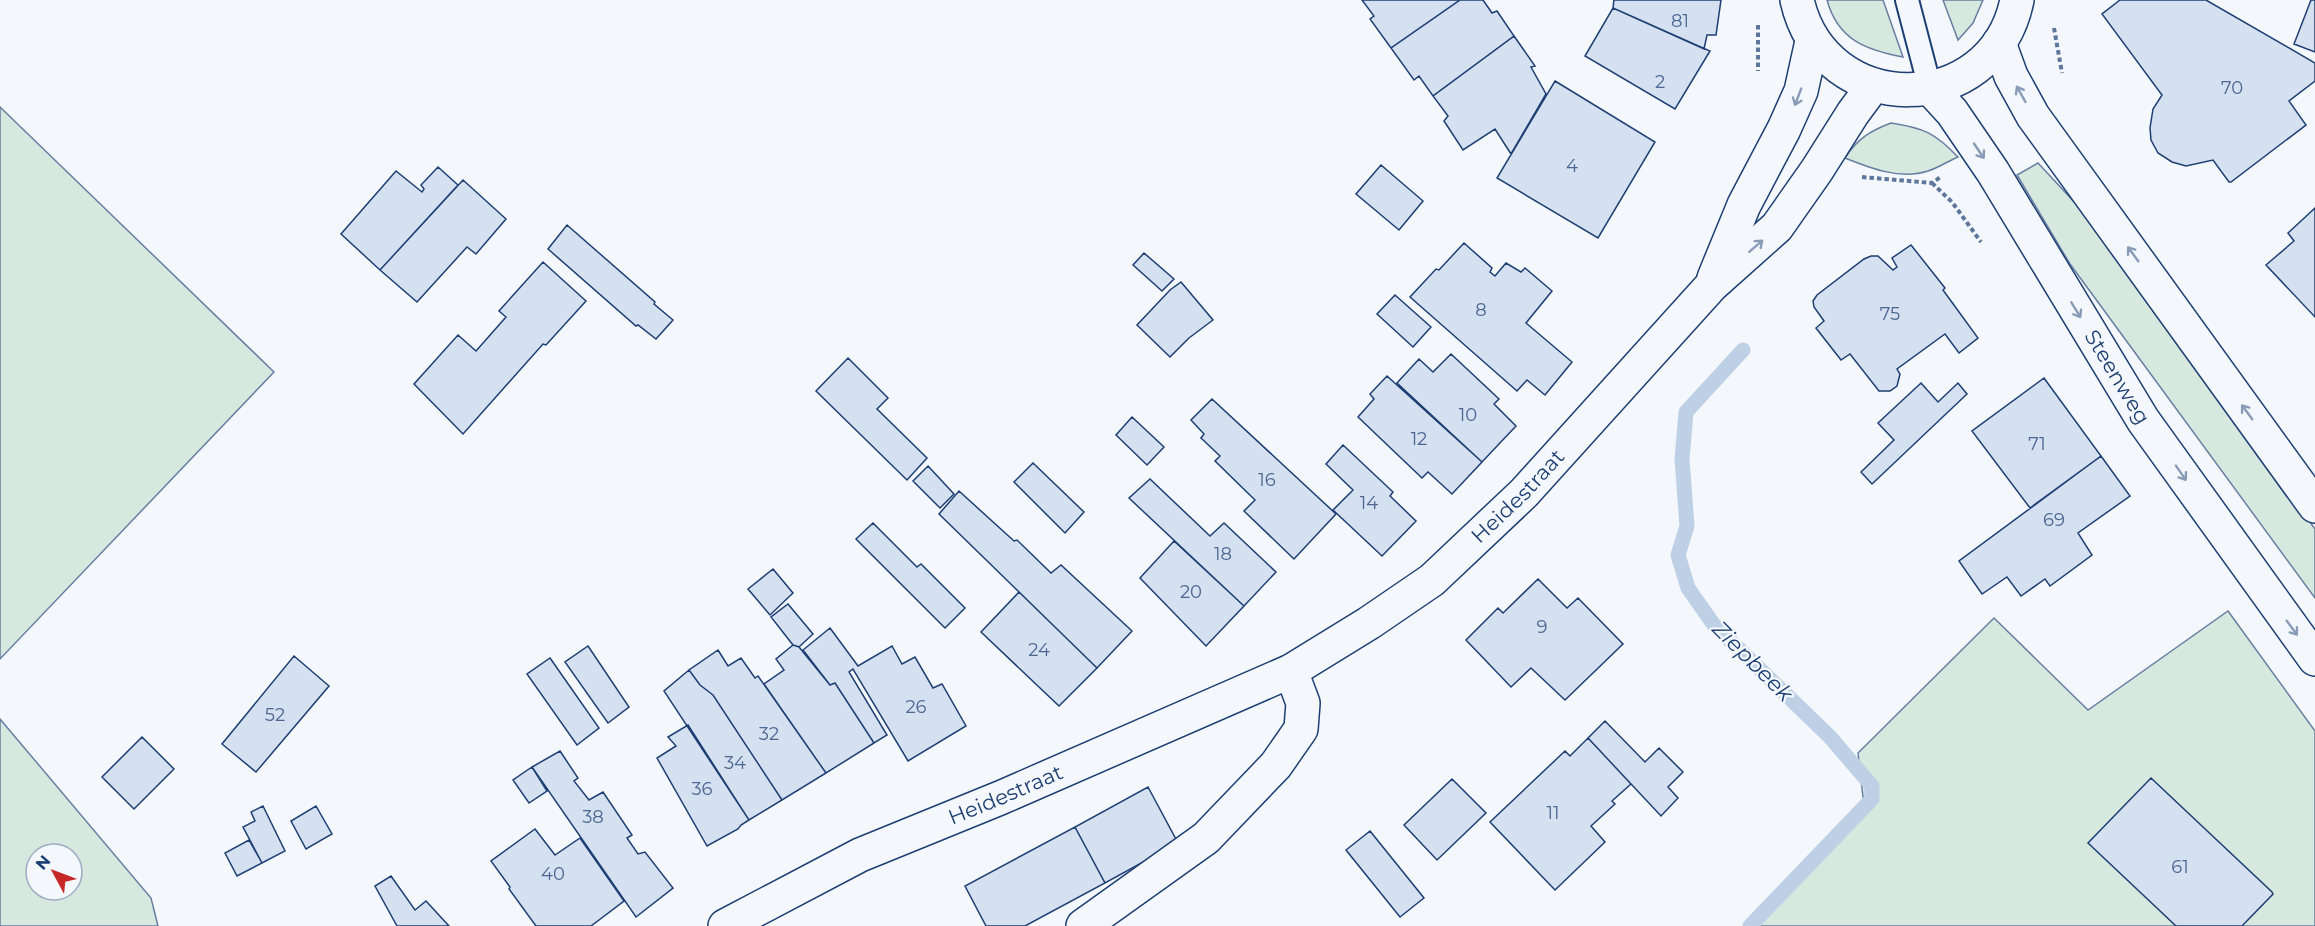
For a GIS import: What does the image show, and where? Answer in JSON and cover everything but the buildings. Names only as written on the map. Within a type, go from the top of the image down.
[{"type":"street","points":[[1797,0],[1800,15],[1812,41],[1829,60],[1850,75],[1874,86],[1902,90],[1930,88],[1957,79],[1980,64],[1999,43],[2014,15],[2017,0]]},
{"type":"street","name":"Heidestraat","points":[[1712,285],[1744,205],[1784,129],[1800,91],[1812,41]]},
{"type":"street","points":[[1999,43],[2010,76],[2033,116],[2315,506]]},
{"type":"street","name":"Heidestraat","points":[[725,926],[860,855],[1000,798],[1291,671],[1369,623],[1432,579],[1524,493],[1712,285],[1777,227],[1852,113],[1874,86]]},
{"type":"street","name":"Steenweg","points":[[1930,88],[1952,112],[1993,172],[2143,420],[2315,659]]},
{"type":"street","points":[[1083,926],[1206,838],[1276,765],[1301,729],[1303,703],[1291,671]]},
{"type":"lane","points":[[1907,0],[1930,88]]},
{"type":"path","points":[[1756,80],[1759,71],[1758,23]]},
{"type":"path","points":[[2054,25],[2061,72],[2066,82]]},
{"type":"path","points":[[1863,178],[1932,183]]},
{"type":"shaded area","points":[[1827,0],[1883,0],[1903,57],[1877,51],[1855,41],[1838,25]]},
{"type":"shaded area","points":[[1943,0],[1983,0],[1973,23],[1958,40]]},
{"type":"shaded area","points":[[0,107],[274,372],[0,659]]},
{"type":"shaded area","points":[[1891,123],[1928,133],[1958,157],[1928,171],[1907,174],[1885,172],[1845,158],[1865,136]]},
{"type":"shaded area","points":[[2038,163],[2077,205],[2315,529],[2315,598],[2070,264],[2017,175]]},
{"type":"shaded area","points":[[2228,611],[2315,731],[2315,926],[1752,926],[1864,806],[1858,753],[1994,618],[2088,710]]},
{"type":"shaded area","points":[[0,719],[151,898],[158,926],[0,926]]},
{"type":"waterway","name":"Ziepbeek","points":[[1743,350],[1686,412],[1682,459],[1687,526],[1678,555],[1688,588],[1714,625],[1830,737],[1872,786],[1872,799],[1750,926]]}]
